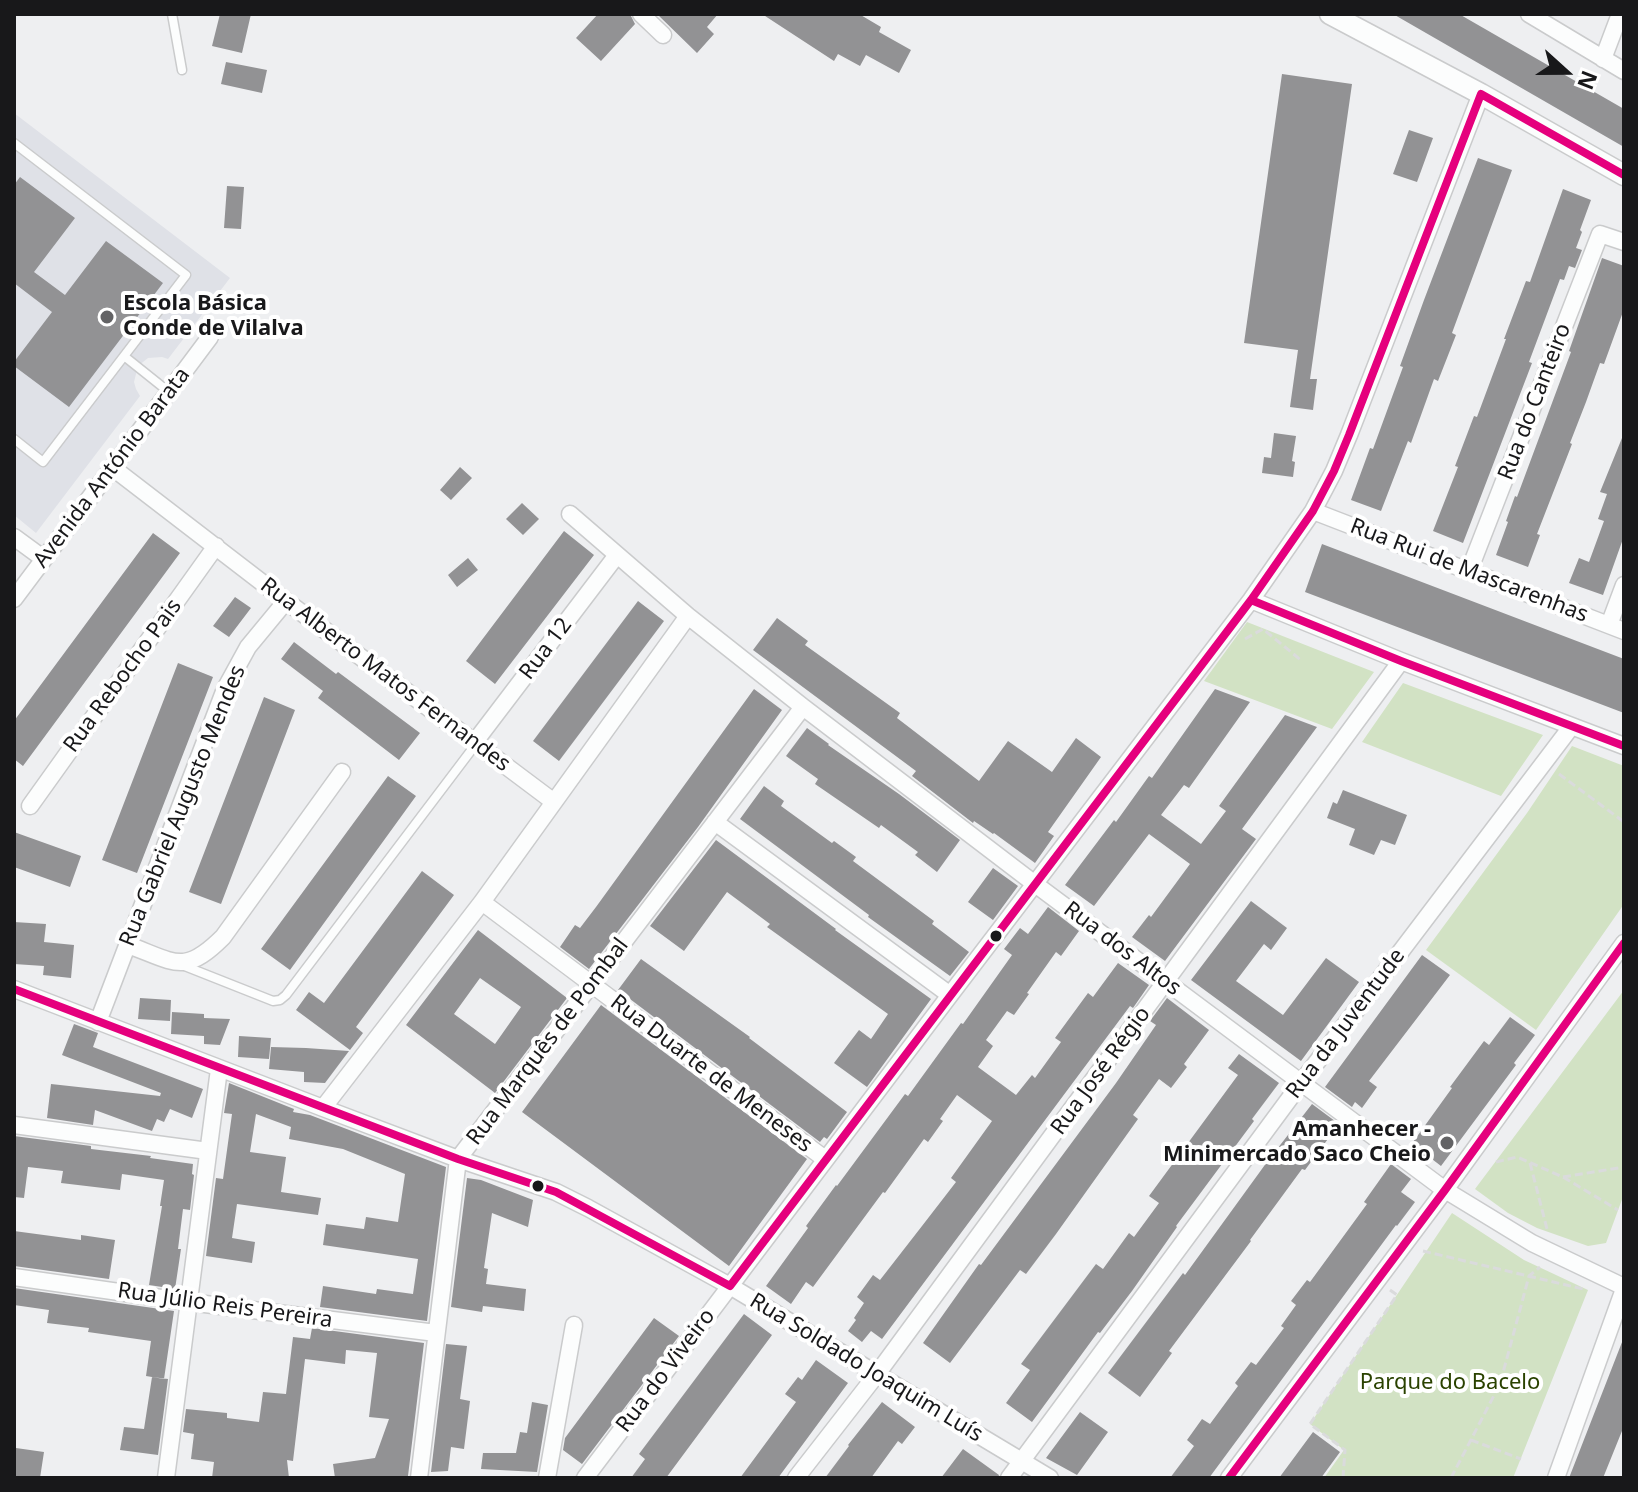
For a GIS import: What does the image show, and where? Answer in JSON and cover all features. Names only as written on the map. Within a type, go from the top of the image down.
[{"type":"street","points":[[641,14],[663,35]]},
{"type":"street","points":[[1330,14],[1624,175]]},
{"type":"street","points":[[1529,14],[1624,71]]},
{"type":"street","points":[[1603,59],[1620,14]]},
{"type":"street","name":"Rua do Viveiro","points":[[585,1478],[1251,600],[1313,511],[1349,435],[1481,94]]},
{"type":"street","name":"Rua do Canteiro","points":[[1469,571],[1600,234],[1624,242]]},
{"type":"street","name":"Avenida António Barata","points":[[14,599],[210,337]]},
{"type":"street","name":"Rua Alberto Matos Fernandes","points":[[113,468],[554,802]]},
{"type":"street","name":"Rua Rui de Mascarenhas","points":[[1313,511],[1616,628]]},
{"type":"street","name":"Rua dos Altos","points":[[570,514],[688,616],[803,707],[1445,1190],[1532,1243],[1624,1288]]},
{"type":"street","points":[[14,537],[44,559]]},
{"type":"street","name":"Rua Rebocho Pais","points":[[30,806],[216,546]]},
{"type":"street","name":"Rua 12","points":[[475,743],[617,555]]},
{"type":"street","points":[[1616,628],[1624,585]]},
{"type":"street","points":[[1251,600],[1624,746]]},
{"type":"street","name":"Rua Gabriel Augusto Mendes","points":[[98,1022],[225,689],[248,647],[286,601]]},
{"type":"street","points":[[323,1108],[482,902],[688,616]]},
{"type":"street","name":"Rua José Régio","points":[[796,1478],[877,1374],[1401,661]]},
{"type":"street","name":"Rua Marquês de Pombal","points":[[419,1478],[458,1159],[803,707]]},
{"type":"street","name":"Rua da Juventude","points":[[1009,1478],[1301,1083],[1571,727]]},
{"type":"street","points":[[128,945],[178,963],[195,961],[209,950],[223,937],[342,772]]},
{"type":"street","points":[[715,822],[950,995]]},
{"type":"street","name":"Rua Duarte de Meneses","points":[[482,902],[825,1159]]},
{"type":"street","points":[[1229,1478],[1445,1190],[1624,943]]},
{"type":"street","name":"Rua Soldado Joaquim Luís","points":[[14,989],[458,1159],[556,1192],[730,1286],[1050,1478]]},
{"type":"street","points":[[166,1478],[219,1069]]},
{"type":"street","points":[[14,1125],[208,1151]]},
{"type":"street","name":"Rua Júlio Reis Pereira","points":[[14,1277],[436,1333]]},
{"type":"street","points":[[1556,1478],[1624,1288]]},
{"type":"street","points":[[547,1478],[574,1325]]},
{"type":"lane","points":[[172,14],[182,70]]},
{"type":"lane","points":[[14,143],[186,275],[43,462],[14,439]]},
{"type":"lane","points":[[124,356],[169,392]]},
{"type":"lane","points":[[178,963],[273,1001],[280,1000],[475,743]]},
{"type":"path","points":[[1240,642],[1263,629],[1302,661]]},
{"type":"path","points":[[1543,763],[1624,822]]},
{"type":"path","points":[[1496,1162],[1517,1157],[1563,1177],[1618,1210]]},
{"type":"path","points":[[1530,1163],[1548,1232]]},
{"type":"path","points":[[1563,1177],[1624,1167]]},
{"type":"path","points":[[1416,1249],[1588,1290]]},
{"type":"path","points":[[1451,1478],[1500,1384],[1529,1276],[1540,1267]]},
{"type":"path","points":[[1343,1478],[1345,1450],[1310,1424],[1397,1295]]},
{"type":"path","points":[[1471,1440],[1521,1459]]},
{"type":"shaded area","name":"Escola Básica Conde de Vilalva","points":[[14,113],[230,278],[168,359],[148,358],[138,366],[134,382],[140,396],[36,533],[14,515]]},
{"type":"green space","points":[[1247,622],[1374,672],[1332,729],[1204,681]]},
{"type":"green space","points":[[1403,683],[1543,735],[1501,796],[1362,742]]},
{"type":"green space","points":[[1572,746],[1624,766],[1624,904],[1536,1030],[1426,950]]},
{"type":"green space","points":[[1624,990],[1624,1194],[1606,1243],[1588,1246],[1537,1228],[1508,1213],[1475,1189]]},
{"type":"green space","name":"Parque do Bacelo","points":[[1452,1213],[1524,1260],[1588,1290],[1513,1478],[1324,1478],[1344,1450],[1310,1424]]},
{"type":"building","points":[[220,14],[251,14],[242,53],[212,46]]},
{"type":"building","points":[[598,14],[630,14],[635,24],[601,61],[576,38]]},
{"type":"building","points":[[657,14],[718,14],[707,27],[714,34],[697,53]]},
{"type":"building","points":[[762,14],[859,14],[881,27],[879,32],[911,50],[899,73],[866,55],[860,66],[838,54],[834,61]]},
{"type":"building","points":[[1393,14],[1459,14],[1624,109],[1624,147]]},
{"type":"building","points":[[226,62],[267,70],[262,93],[221,84]]},
{"type":"building","points":[[1282,74],[1352,84],[1310,379],[1317,379],[1313,410],[1290,407],[1298,350],[1244,343]]},
{"type":"building","points":[[1409,130],[1433,138],[1417,182],[1393,174]]},
{"type":"building","points":[[1478,158],[1512,170],[1452,333],[1456,335],[1438,381],[1434,379],[1411,443],[1408,441],[1381,511],[1351,500],[1370,448],[1373,449],[1403,367],[1400,366]]},
{"type":"building","points":[[20,177],[75,218],[34,272],[65,295],[106,241],[163,283],[69,407],[14,366],[52,312],[14,283],[14,185]]},
{"type":"building","points":[[227,186],[244,187],[241,229],[224,228]]},
{"type":"building","points":[[1563,189],[1591,200],[1576,248],[1582,250],[1575,268],[1569,266],[1564,280],[1560,279],[1529,362],[1532,363],[1463,543],[1433,531],[1474,416],[1477,417],[1526,281],[1530,282]]},
{"type":"building","points":[[1602,258],[1624,266],[1624,309],[1570,443],[1528,567],[1496,555],[1515,496],[1571,352]]},
{"type":"building","points":[[1274,433],[1296,436],[1293,477],[1262,473],[1264,457],[1271,458]]},
{"type":"building","points":[[1622,438],[1624,536],[1603,595],[1569,583],[1579,558],[1589,562],[1604,521],[1598,519],[1607,494],[1600,492]]},
{"type":"building","points":[[460,467],[472,478],[451,500],[440,490]]},
{"type":"building","points":[[522,503],[539,519],[523,535],[506,519]]},
{"type":"building","points":[[564,531],[594,555],[495,684],[466,661]]},
{"type":"building","points":[[153,533],[180,553],[23,766],[14,759],[14,721]]},
{"type":"building","points":[[1322,544],[1624,659],[1624,713],[1305,592]]},
{"type":"building","points":[[468,558],[478,570],[457,587],[448,575]]},
{"type":"building","points":[[235,597],[251,608],[229,637],[213,626]]},
{"type":"building","points":[[638,601],[664,621],[559,761],[533,741]]},
{"type":"building","points":[[777,618],[808,641],[805,645],[900,713],[897,718],[979,781],[1008,741],[1052,772],[1076,738],[1101,757],[1048,832],[1054,836],[1035,863],[994,833],[973,823],[912,776],[916,771],[753,650]]},
{"type":"building","points":[[294,642],[420,733],[399,760],[318,698],[323,691],[281,659]]},
{"type":"building","points":[[178,663],[213,677],[137,873],[102,860]]},
{"type":"building","points":[[754,689],[782,710],[698,827],[589,969],[560,947],[575,925],[580,928],[596,907]]},
{"type":"building","points":[[1215,689],[1250,702],[1189,788],[1184,785],[1161,815],[1201,844],[1226,811],[1219,806],[1285,715],[1317,727],[1242,829],[1256,839],[1165,961],[1132,937],[1149,915],[1151,917],[1190,864],[1149,834],[1094,906],[1065,885],[1149,776],[1152,778]]},
{"type":"building","points":[[264,697],[295,710],[221,904],[189,892]]},
{"type":"building","points":[[807,728],[960,840],[937,872],[915,855],[918,852],[881,825],[879,828],[815,784],[818,779],[786,756]]},
{"type":"building","points":[[388,776],[416,796],[290,970],[261,949]]},
{"type":"building","points":[[764,786],[784,801],[781,806],[856,857],[853,861],[934,921],[932,924],[969,952],[950,976],[740,819]]},
{"type":"building","points":[[1343,790],[1407,815],[1395,845],[1381,840],[1374,855],[1349,845],[1355,829],[1327,818],[1333,802],[1337,804]]},
{"type":"building","points":[[14,832],[81,856],[70,887],[14,867]]},
{"type":"building","points":[[716,840],[931,999],[867,1087],[834,1063],[859,1030],[871,1039],[888,1014],[767,927],[770,924],[727,892],[684,951],[650,926]]},
{"type":"building","points":[[993,868],[1018,886],[993,920],[968,902]]},
{"type":"building","points":[[422,871],[454,895],[356,1027],[363,1033],[350,1050],[296,1010],[309,992],[324,1003]]},
{"type":"building","points":[[1251,901],[1287,928],[1271,950],[1264,944],[1236,981],[1283,1015],[1326,958],[1359,982],[1301,1061],[1191,980]]},
{"type":"building","points":[[1048,907],[1079,931],[1061,956],[1056,952],[1014,1015],[1007,1011],[986,1040],[993,1046],[978,1067],[1016,1095],[1032,1075],[1035,1078],[1061,1042],[1055,1038],[1088,993],[1093,997],[1118,963],[1149,985],[1133,1008],[1130,1006],[882,1339],[871,1331],[862,1342],[848,1331],[864,1303],[857,1297],[873,1275],[880,1280],[956,1182],[951,1178],[992,1121],[957,1095],[928,1142],[924,1139],[813,1287],[806,1282],[791,1304],[766,1286],[836,1185],[905,1094],[908,1096],[1012,955],[1004,949],[1020,928],[1028,934]]},
{"type":"building","points":[[14,922],[46,924],[44,942],[74,945],[71,978],[43,975],[44,966],[14,964]]},
{"type":"building","points":[[478,930],[567,998],[495,1093],[406,1025]],"holes":[[[480,978],[521,1007],[495,1044],[454,1014]]]},
{"type":"building","points":[[1422,955],[1450,975],[1369,1081],[1377,1087],[1362,1108],[1355,1102],[1352,1107],[1325,1087]]},
{"type":"building","points":[[641,959],[847,1112],[827,1139],[824,1137],[820,1142],[618,990]]},
{"type":"building","points":[[140,998],[171,1000],[170,1021],[138,1019]]},
{"type":"building","points":[[1167,998],[1209,1030],[1171,1088],[1159,1079],[1133,1115],[1138,1119],[1056,1234],[1026,1274],[1020,1270],[950,1363],[923,1343],[1116,1083],[1156,1025],[1150,1021]]},
{"type":"building","points":[[601,1005],[807,1159],[729,1266],[522,1112]]},
{"type":"building","points":[[172,1012],[230,1019],[220,1045],[204,1044],[204,1036],[171,1034]]},
{"type":"building","points":[[1510,1017],[1535,1035],[1441,1166],[1428,1156],[1425,1161],[1408,1149],[1484,1041],[1489,1045]]},
{"type":"building","points":[[74,1024],[98,1033],[93,1047],[203,1089],[192,1118],[170,1109],[164,1122],[157,1119],[152,1131],[95,1110],[93,1125],[47,1118],[51,1084],[160,1096],[161,1093],[62,1055]]},
{"type":"building","points":[[239,1036],[271,1038],[269,1059],[238,1057]]},
{"type":"building","points":[[271,1047],[349,1051],[325,1083],[304,1082],[304,1072],[269,1069]]},
{"type":"building","points":[[1239,1054],[1279,1083],[1132,1291],[1032,1422],[1006,1403],[1030,1370],[1021,1364],[1096,1264],[1103,1269],[1129,1233],[1134,1237],[1159,1203],[1149,1196],[1238,1075],[1228,1068]]},
{"type":"building","points":[[229,1083],[294,1109],[293,1112],[310,1115],[446,1167],[427,1321],[320,1307],[323,1286],[376,1294],[377,1289],[413,1294],[418,1259],[323,1245],[326,1224],[364,1229],[366,1217],[398,1222],[405,1174],[343,1149],[289,1139],[291,1127],[256,1114],[250,1152],[286,1157],[281,1192],[321,1198],[318,1215],[237,1204],[232,1238],[255,1242],[252,1263],[206,1256],[216,1178],[223,1179],[232,1114],[224,1113]]},
{"type":"building","points":[[1312,1104],[1339,1124],[1305,1170],[1302,1169],[1169,1351],[1172,1353],[1140,1397],[1108,1373]]},
{"type":"building","points":[[14,1136],[193,1164],[190,1210],[183,1209],[175,1289],[149,1285],[164,1180],[122,1174],[120,1190],[61,1183],[63,1171],[28,1167],[24,1198],[14,1197]]},
{"type":"building","points":[[1391,1164],[1411,1179],[1401,1192],[1415,1202],[1209,1478],[1170,1478],[1194,1446],[1187,1440],[1202,1419],[1210,1424],[1251,1362],[1256,1365],[1284,1328],[1281,1326],[1296,1305],[1291,1301],[1307,1280],[1310,1282],[1367,1204],[1364,1202]]},
{"type":"building","points":[[467,1178],[481,1180],[533,1200],[528,1227],[492,1213],[484,1268],[488,1269],[486,1284],[526,1289],[524,1311],[483,1306],[482,1312],[451,1307]]},
{"type":"building","points":[[14,1231],[81,1240],[81,1235],[115,1240],[109,1279],[14,1266]]},
{"type":"building","points":[[14,1288],[174,1311],[164,1379],[146,1376],[151,1341],[47,1323],[49,1310],[14,1305]]},
{"type":"building","points":[[744,1314],[772,1335],[666,1478],[631,1478],[645,1459],[639,1454]]},
{"type":"building","points":[[654,1318],[679,1336],[582,1464],[563,1450],[565,1438]]},
{"type":"building","points":[[312,1328],[424,1343],[408,1476],[335,1478],[333,1464],[375,1458],[389,1419],[369,1417],[377,1353],[346,1350],[345,1364],[305,1359],[293,1461],[287,1460],[289,1478],[212,1478],[214,1462],[191,1459],[194,1434],[183,1432],[186,1409],[227,1413],[227,1418],[259,1422],[263,1392],[286,1394],[293,1337],[310,1339]]},
{"type":"building","points":[[1624,1337],[1624,1426],[1603,1478],[1569,1478]]},
{"type":"building","points":[[446,1344],[467,1346],[460,1399],[470,1401],[464,1449],[451,1447],[448,1471],[431,1472]]},
{"type":"building","points":[[816,1360],[848,1383],[778,1478],[740,1478],[796,1402],[785,1394],[798,1377],[802,1380]]},
{"type":"building","points":[[152,1377],[168,1379],[158,1455],[120,1450],[124,1427],[144,1429]]},
{"type":"building","points":[[532,1402],[548,1405],[537,1472],[481,1469],[483,1453],[516,1453],[520,1432],[527,1433]]},
{"type":"building","points":[[882,1402],[915,1427],[902,1444],[898,1441],[871,1478],[825,1478],[848,1445]]},
{"type":"building","points":[[1080,1412],[1108,1432],[1077,1475],[1046,1458]]},
{"type":"building","points":[[1313,1432],[1340,1452],[1321,1478],[1279,1478]]},
{"type":"building","points":[[16,1448],[44,1452],[40,1478],[14,1478]]},
{"type":"building","points":[[963,1449],[999,1475],[998,1478],[941,1478]]},
{"type":"transit line","points":[[14,989],[458,1159],[556,1192],[730,1286],[1251,600],[1313,511],[1349,435],[1481,94],[1624,175]]},
{"type":"transit line","points":[[1251,600],[1624,746]]},
{"type":"transit line","points":[[1229,1478],[1445,1190],[1624,943]]},
{"type":"place","name":"Escola Básica Conde de Vilalva","points":[[107,317]]},
{"type":"place","name":"Amanhecer - Minimercado Saco Cheio","points":[[1447,1143]]}]
